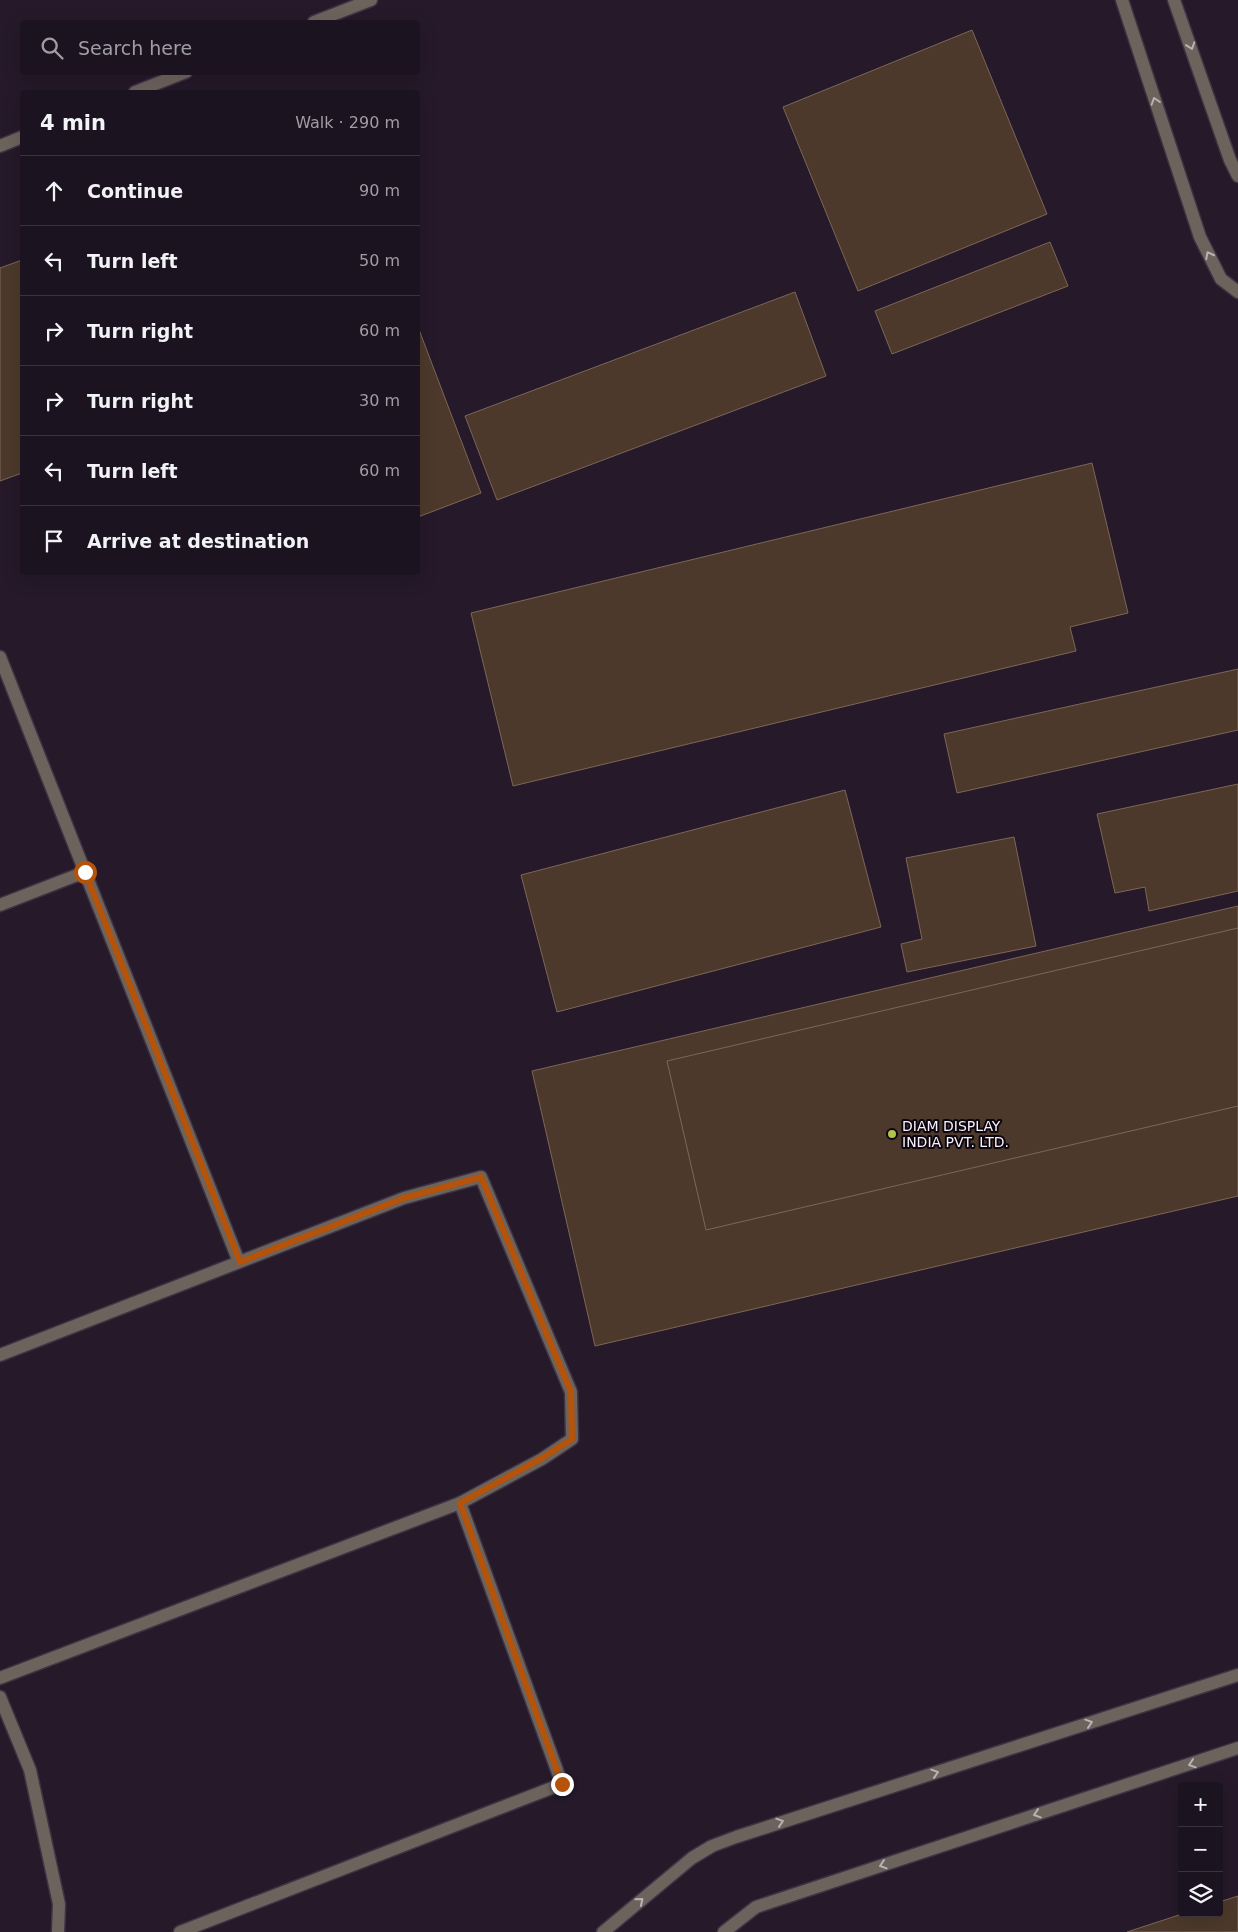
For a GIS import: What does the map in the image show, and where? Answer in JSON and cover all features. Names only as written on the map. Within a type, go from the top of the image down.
[{"type":"street","points":[[319,20],[371,0]]},
{"type":"street","points":[[1122,0],[1200,237],[1221,279],[1238,292]]},
{"type":"street","points":[[1174,0],[1230,160],[1238,176]]},
{"type":"street","points":[[140,90],[178,75]]},
{"type":"street","points":[[0,146],[20,138]]},
{"type":"street","points":[[0,657],[240,1262]]},
{"type":"street","points":[[0,905],[85,872]]},
{"type":"street","points":[[0,1354],[404,1198],[481,1177],[571,1392],[572,1439],[542,1458],[460,1503],[0,1678]]},
{"type":"street","points":[[180,1932],[562,1784],[460,1503]]},
{"type":"street","points":[[603,1932],[692,1858],[712,1846],[1238,1675]]},
{"type":"street","points":[[0,1697],[30,1770],[59,1904],[58,1932]]},
{"type":"street","points":[[724,1932],[756,1907],[1238,1748]]},
{"type":"building","points":[[972,30],[1047,214],[858,291],[783,107]]},
{"type":"building","points":[[1050,242],[1068,286],[892,354],[875,311]]},
{"type":"building","points":[[20,261],[20,474],[0,481],[0,268]]},
{"type":"building","points":[[795,292],[826,376],[497,500],[465,416]]},
{"type":"building","points":[[420,332],[481,493],[420,516]]},
{"type":"building","points":[[1092,463],[1128,613],[1070,627],[1076,651],[513,786],[471,613]]},
{"type":"building","points":[[1238,669],[1238,730],[957,793],[944,734]]},
{"type":"building","points":[[1238,784],[1238,891],[1149,911],[1145,887],[1115,893],[1097,814]]},
{"type":"building","points":[[845,790],[881,927],[557,1012],[521,875]]},
{"type":"building","points":[[1014,837],[1036,946],[907,972],[901,944],[922,939],[906,858]]},
{"type":"building","name":"DIAM DISPLAY INDIA PVT. LTD.","points":[[1238,906],[1238,1196],[595,1346],[532,1071]]},
{"type":"building","points":[[1238,928],[1238,1106],[706,1230],[667,1061]]},
{"type":"building","points":[[1238,1896],[1238,1932],[1127,1932],[1178,1915],[1178,1917],[1223,1917],[1223,1901]]},
{"type":"place","name":"DIAM DISPLAY INDIA PVT. LTD.","points":[[892,1134]]},
{"type":"route","points":[[85,872],[240,1262],[404,1198],[481,1177],[571,1392],[572,1439],[542,1458],[460,1503],[562,1784]]}]
